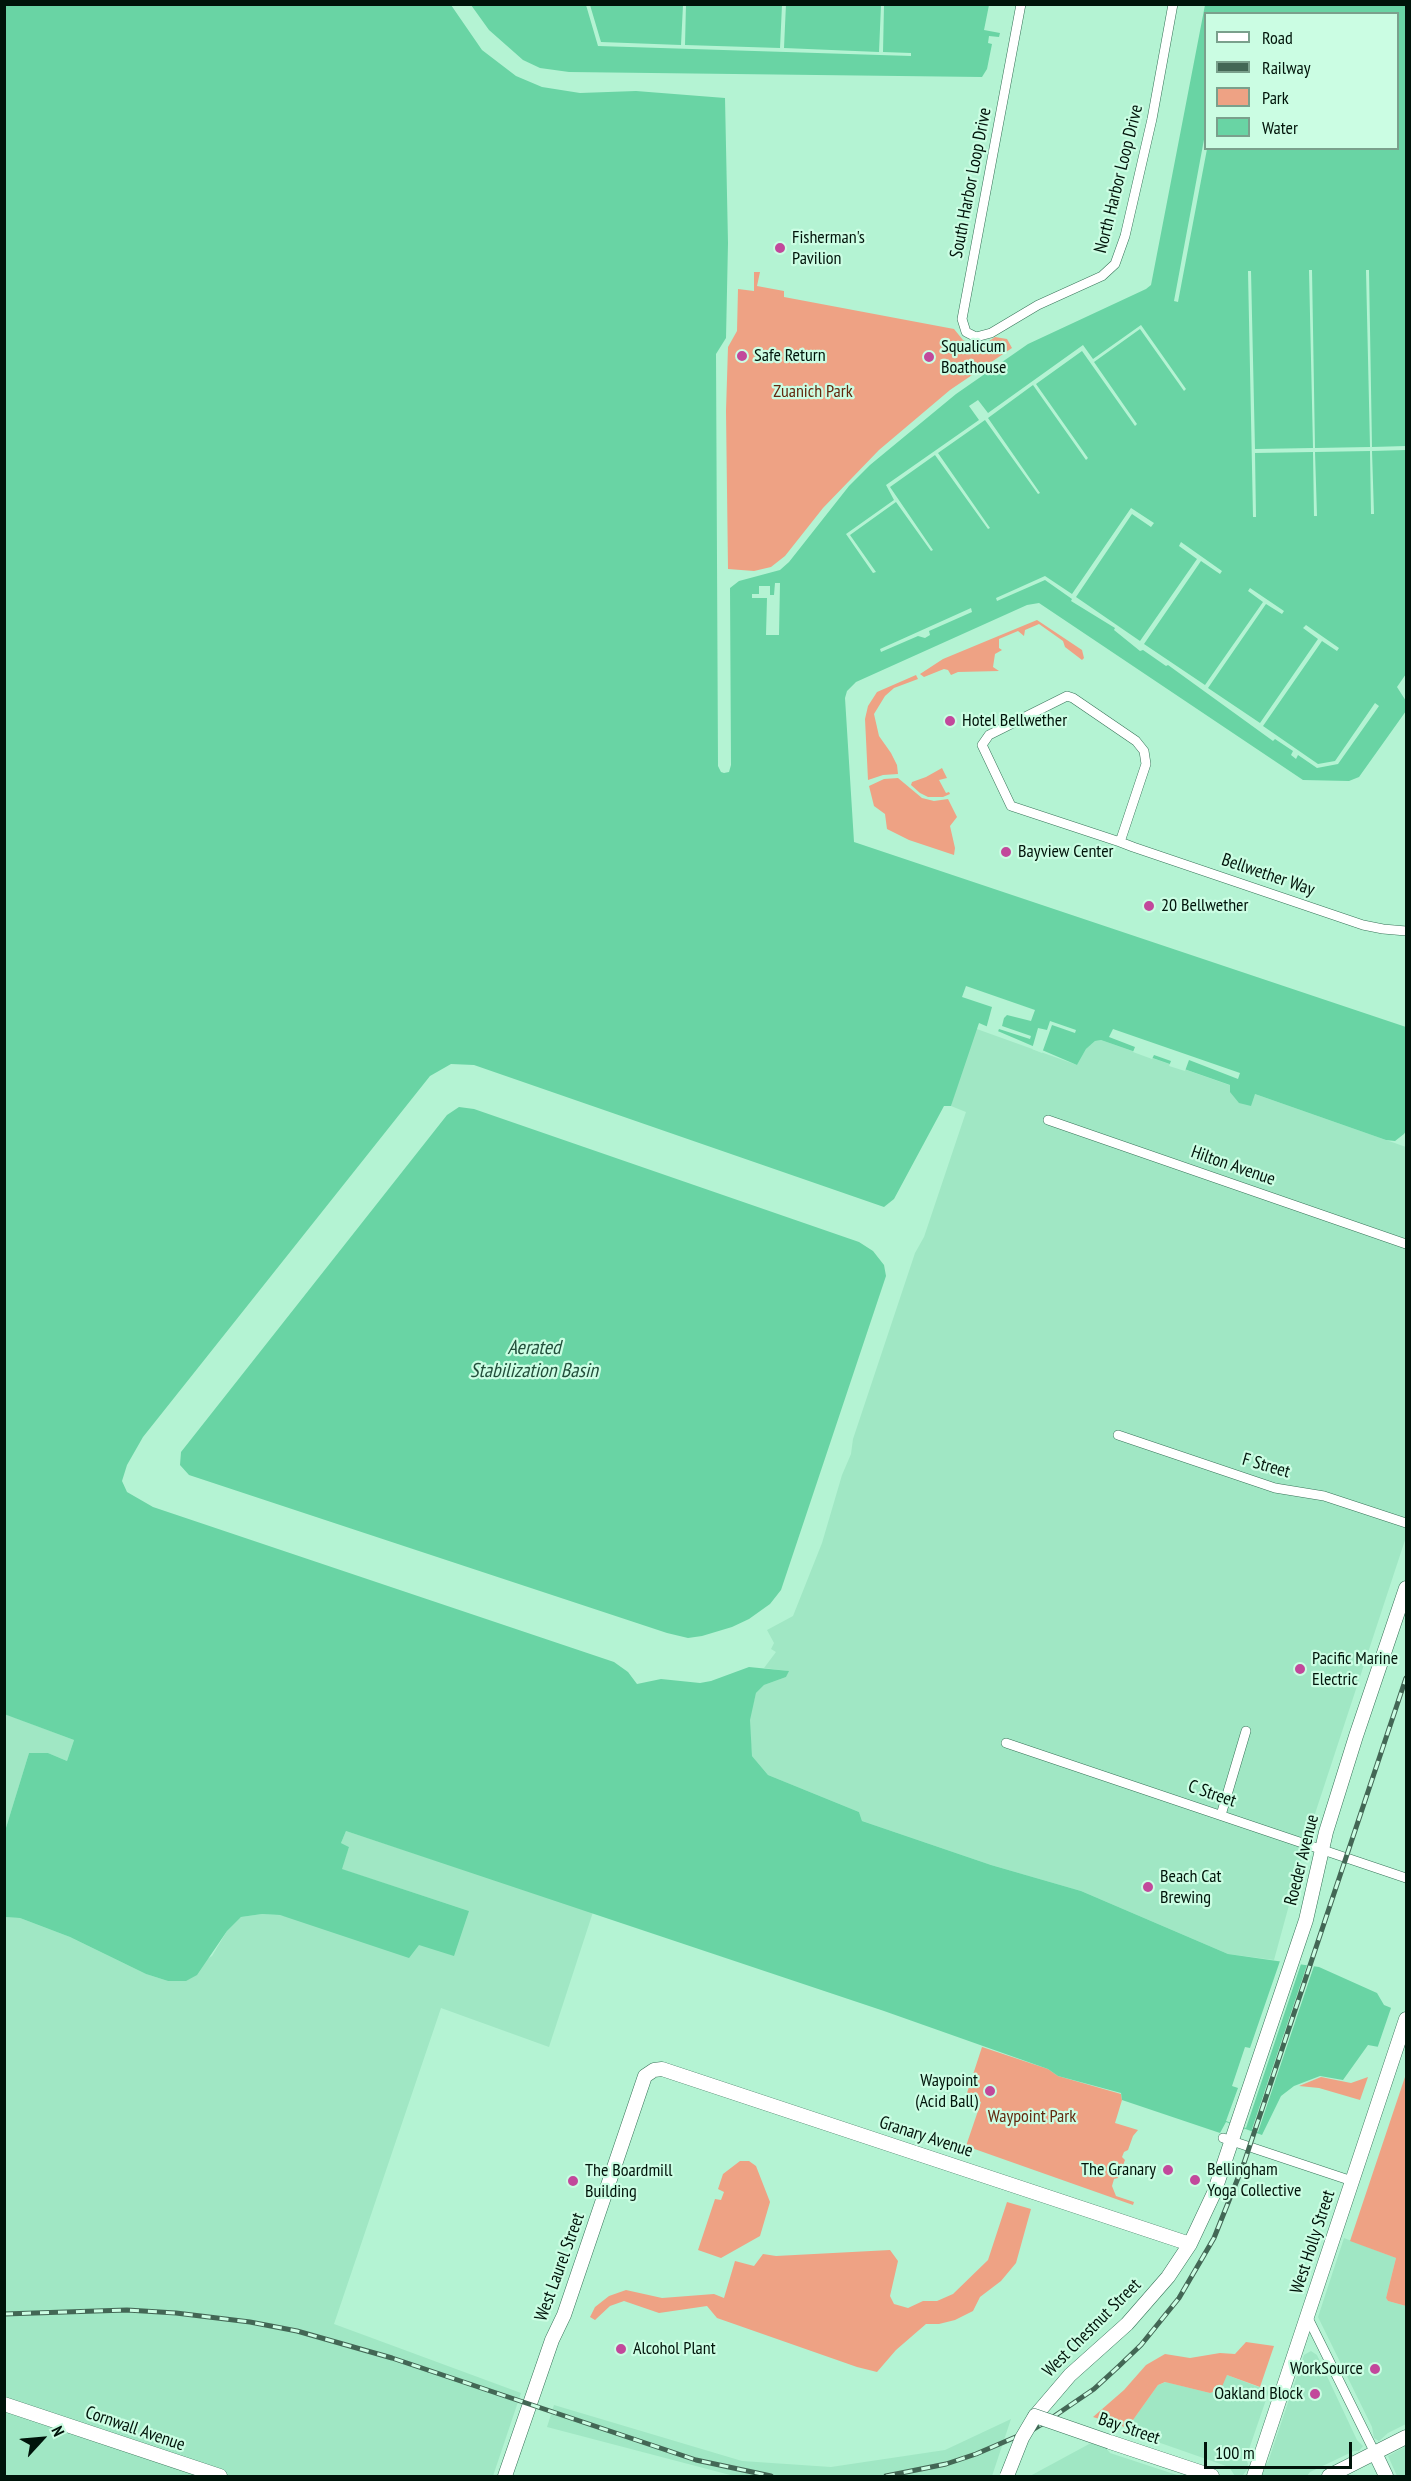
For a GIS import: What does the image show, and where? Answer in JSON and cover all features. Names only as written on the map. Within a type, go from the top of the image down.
[{"type":"street","name":"South Harbor Loop Drive","points":[[999,329],[980,337],[973,336],[966,332],[962,319],[1022,4]]},
{"type":"street","name":"North Harbor Loop Drive","points":[[999,329],[1038,305],[1102,276],[1111,270],[1118,260],[1152,119],[1173,4]]},
{"type":"street","name":"Bellwether Way","points":[[1120,842],[1146,764],[1144,751],[1136,741],[1067,696],[989,735],[982,745],[1011,806],[1363,925],[1407,931]]},
{"type":"street","name":"Hilton Avenue","points":[[1048,1120],[1407,1244]]},
{"type":"street","name":"F Street","points":[[1118,1436],[1275,1488],[1324,1496],[1407,1523]]},
{"type":"street","name":"Roeder Avenue","points":[[1228,2139],[1238,2125],[1300,1936],[1309,1907],[1321,1849],[1356,1736],[1407,1587]]},
{"type":"street","points":[[1221,1815],[1246,1731]]},
{"type":"street","name":"C Street","points":[[1006,1743],[1407,1878]]},
{"type":"street","name":"West Holly Street","points":[[1254,2476],[1407,2019]]},
{"type":"street","name":"Granary Avenue","points":[[650,2072],[662,2069],[1190,2244]]},
{"type":"street","name":"West Laurel Street","points":[[505,2476],[552,2340],[564,2315],[645,2076],[650,2072]]},
{"type":"street","points":[[1228,2139],[1352,2181]]},
{"type":"street","name":"West Chestnut Street","points":[[1007,2476],[1022,2438],[1035,2416],[1070,2375],[1127,2324],[1168,2277],[1182,2257],[1214,2193],[1228,2139]]},
{"type":"street","points":[[1307,2316],[1386,2476]]},
{"type":"street","name":"Cornwall Avenue","points":[[4,2404],[220,2476]]},
{"type":"street","name":"Bay Street","points":[[1035,2416],[1212,2476]]},
{"type":"street","points":[[1329,2476],[1407,2437]]},
{"type":"shaded area","points":[[974,1028],[1077,1065],[1086,1049],[1095,1041],[1101,1040],[1406,1147],[1406,1537],[1309,1832],[1274,1960],[1228,1954],[1081,1891],[991,1865],[862,1821],[859,1812],[768,1775],[752,1756],[749,1720],[756,1693],[764,1685],[786,1677],[788,1671],[764,1668],[776,1652],[771,1649],[774,1643],[767,1630],[793,1616],[822,1543],[842,1475],[851,1454],[853,1439],[915,1253],[924,1237],[966,1112],[951,1106]]},
{"type":"shaded area","points":[[5,1714],[74,1740],[67,1761],[48,1753],[29,1753],[5,1831]]},
{"type":"shaded area","points":[[346,1831],[593,1912],[549,2047],[441,2008],[334,2324],[521,2393],[493,2476],[5,2476],[5,1917],[20,1918],[70,1937],[146,1974],[168,1981],[212,1956],[227,1931],[241,1917],[262,1914],[280,1915],[419,1945],[469,1911],[341,1869],[349,1847],[341,1843]]},
{"type":"shaded area","points":[[1344,2238],[1396,2258],[1386,2298],[1388,2301],[1406,2306],[1406,2424],[1388,2433],[1379,2441],[1374,2438],[1372,2427],[1318,2317]]},
{"type":"shaded area","points":[[1311,2351],[1317,2355],[1357,2440],[1363,2446],[1359,2451],[1354,2451],[1310,2472],[1307,2476],[1257,2476],[1260,2468],[1268,2462],[1304,2355]]},
{"type":"shaded area","points":[[1227,2375],[1269,2391],[1246,2458],[1247,2470],[1243,2475],[1235,2476],[1229,2467],[1129,2432],[1133,2420],[1158,2385],[1166,2382],[1210,2393]]},
{"type":"shaded area","points":[[554,2405],[742,2461],[831,2467],[945,2450],[1011,2419],[992,2476],[734,2476],[547,2427]]},
{"type":"shaded area","points":[[1091,2443],[1106,2448],[1110,2453],[1180,2476],[1030,2476]]},
{"type":"shaded area","points":[[1406,2446],[1406,2476],[1397,2476],[1388,2456]]},
{"type":"green space","name":"Zuanich Park","points":[[754,272],[760,272],[757,286],[784,291],[784,297],[954,329],[963,340],[972,345],[985,344],[995,337],[1007,339],[1012,348],[950,390],[879,450],[823,508],[785,556],[771,567],[754,571],[728,569],[726,411],[728,347],[737,331],[738,289],[754,291]]},
{"type":"green space","points":[[1037,620],[1082,650],[1084,658],[1082,660],[1065,647],[1063,641],[1039,624],[1025,630],[1024,636],[1018,631],[999,639],[999,648],[1002,650],[995,654],[993,667],[999,671],[958,672],[951,675],[948,670],[944,669],[924,677],[920,674],[943,659]]},
{"type":"green space","points":[[916,675],[918,679],[894,688],[885,696],[874,714],[879,736],[897,765],[898,774],[883,775],[868,780],[865,719],[868,706],[877,692]]},
{"type":"green space","points":[[942,768],[947,778],[939,780],[946,793],[950,794],[943,797],[928,797],[911,785],[912,782]]},
{"type":"green space","points":[[898,778],[922,798],[934,801],[948,799],[957,817],[950,826],[955,848],[954,855],[909,840],[887,829],[885,814],[874,806],[869,786],[884,779]]},
{"type":"green space","name":"Waypoint Park","points":[[982,2047],[1048,2069],[1058,2076],[1121,2094],[1122,2100],[1115,2123],[1138,2130],[1128,2150],[1124,2152],[1122,2157],[1125,2160],[1112,2186],[1116,2196],[1134,2202],[1133,2205],[966,2146],[981,2102],[966,2096]]},
{"type":"green space","points":[[1406,2074],[1406,2306],[1388,2301],[1386,2298],[1396,2258],[1350,2241]]},
{"type":"green space","points":[[1321,2077],[1351,2083],[1368,2077],[1360,2100],[1319,2088],[1299,2086]]},
{"type":"green space","points":[[740,2161],[749,2161],[756,2166],[770,2202],[760,2236],[721,2258],[698,2250],[715,2199],[721,2200],[724,2192],[718,2189],[723,2174]]},
{"type":"green space","points":[[1007,2202],[1031,2209],[1016,2263],[1001,2281],[980,2297],[973,2311],[955,2320],[926,2324],[896,2350],[877,2372],[717,2318],[707,2306],[659,2313],[624,2301],[610,2306],[595,2320],[590,2317],[595,2307],[609,2296],[626,2290],[662,2298],[714,2294],[724,2298],[735,2261],[754,2266],[763,2254],[776,2256],[890,2250],[898,2261],[890,2296],[894,2304],[908,2308],[923,2301],[937,2301],[953,2294],[988,2260]]},
{"type":"green space","points":[[1246,2342],[1274,2346],[1260,2387],[1227,2375],[1221,2389],[1210,2393],[1165,2382],[1158,2385],[1133,2420],[1131,2429],[1093,2417],[1124,2390],[1146,2365],[1165,2354],[1190,2358],[1220,2353],[1235,2354]]},
{"type":"water","points":[[5,5],[451,5],[482,50],[516,76],[542,87],[580,93],[636,91],[725,98],[728,243],[726,338],[716,354],[718,766],[724,773],[729,772],[731,765],[730,588],[739,581],[780,570],[789,562],[849,486],[870,465],[956,394],[1028,344],[1151,285],[1205,5],[1406,5],[1406,674],[1397,687],[1406,701],[1406,711],[1359,777],[1349,781],[1303,780],[1039,603],[1027,605],[856,682],[847,691],[845,698],[854,842],[1406,1027],[1406,1131],[1404,1134],[1395,1141],[1386,1140],[1255,1094],[1251,1106],[1239,1103],[1230,1092],[1230,1085],[1101,1040],[1095,1041],[1086,1049],[1077,1065],[979,1023],[951,1106],[944,1106],[894,1199],[884,1207],[474,1065],[451,1064],[430,1076],[143,1437],[127,1465],[122,1481],[127,1492],[153,1507],[614,1662],[628,1672],[637,1684],[661,1679],[700,1683],[749,1667],[789,1671],[786,1677],[764,1685],[756,1693],[750,1720],[752,1756],[768,1775],[859,1812],[862,1821],[991,1865],[1081,1891],[1228,1954],[1319,1967],[1377,1993],[1384,2005],[1406,2014],[1406,2052],[1368,2045],[1343,2080],[1320,2076],[1294,2086],[1281,2096],[1262,2135],[1226,2122],[1220,2133],[1122,2100],[1121,2093],[1058,2076],[1048,2069],[884,2011],[346,1831],[341,1843],[349,1847],[342,1869],[469,1911],[454,1956],[419,1945],[409,1958],[280,1915],[262,1914],[241,1917],[227,1931],[197,1975],[186,1981],[168,1981],[146,1974],[70,1937],[20,1918],[5,1917],[5,1831],[29,1753],[48,1753],[67,1761],[74,1740],[4,1714]]},
{"type":"water","points":[[471,5],[989,5],[984,30],[1000,33],[999,37],[989,36],[988,43],[992,44],[987,69],[982,77],[569,72],[540,68],[523,60],[489,30]]},
{"type":"water","name":"Aerated Stabilization Basin","points":[[459,1107],[474,1109],[859,1242],[873,1251],[884,1265],[886,1276],[781,1590],[770,1604],[749,1619],[702,1636],[688,1638],[667,1633],[189,1475],[180,1465],[181,1452],[447,1115]]},
{"type":"pier","points":[[686,4],[685,45],[780,48],[782,5],[786,4],[784,48],[879,52],[881,5],[884,5],[883,52],[911,53],[911,56],[598,46],[586,5],[590,5],[601,42],[681,45],[683,5]]},
{"type":"pier","points":[[1204,139],[1204,150],[1207,150],[1178,302],[1174,301]]},
{"type":"pier","points":[[1309,270],[1312,270],[1315,448],[1370,447],[1366,270],[1369,270],[1372,447],[1406,446],[1406,450],[1372,451],[1374,514],[1371,514],[1370,451],[1315,452],[1317,516],[1314,516],[1313,452],[1255,453],[1256,517],[1253,517],[1248,271],[1251,271],[1255,449],[1313,448]]},
{"type":"pier","points":[[1141,325],[1186,389],[1184,391],[1140,329],[1094,362],[1137,424],[1135,426],[1082,351],[1036,384],[1088,458],[1086,460],[1033,385],[988,418],[1040,493],[1038,494],[985,420],[938,453],[990,528],[988,529],[935,455],[890,487],[933,550],[931,551],[896,502],[850,535],[876,572],[873,573],[846,534],[894,500],[886,485],[979,420],[969,406],[978,400],[988,413],[1083,345],[1093,359]]},
{"type":"pier","points":[[1131,508],[1154,523],[1151,527],[1132,514],[1076,597],[1140,641],[1197,559],[1179,546],[1181,542],[1222,571],[1220,574],[1201,561],[1144,644],[1205,685],[1263,602],[1248,591],[1250,588],[1284,611],[1282,614],[1266,604],[1208,688],[1260,723],[1318,639],[1303,628],[1306,625],[1339,648],[1337,651],[1322,641],[1263,726],[1318,764],[1335,761],[1375,703],[1379,706],[1338,764],[1317,768],[1298,755],[1296,759],[1291,755],[1293,751],[1275,739],[1273,741],[1168,665],[1166,666],[1143,650],[1140,651],[1114,630],[1115,628],[1071,601],[1072,599],[1045,580],[997,601],[996,598],[1045,576],[1072,594]]},
{"type":"pier","points":[[775,583],[780,583],[779,635],[766,635],[767,598],[752,598],[752,594],[759,594],[759,586],[770,586],[770,595],[774,595]]},
{"type":"pier","points":[[971,608],[972,612],[929,631],[930,635],[925,638],[918,636],[881,652],[880,649]]},
{"type":"pier","points":[[966,986],[1035,1010],[1031,1021],[1007,1015],[1002,1026],[1031,1036],[1030,1039],[999,1029],[997,1034],[986,1029],[992,1007],[962,997]]},
{"type":"pier","points":[[1050,1021],[1076,1030],[1075,1033],[1052,1025],[1042,1053],[1032,1049],[1038,1028],[1047,1030]]},
{"type":"pier","points":[[1113,1029],[1240,1073],[1238,1079],[1189,1060],[1185,1071],[1169,1066],[1171,1061],[1154,1055],[1152,1059],[1133,1052],[1135,1047],[1109,1037]]},
{"type":"pier","points":[[1281,1958],[1302,1961],[1246,2128],[1226,2121],[1238,2088],[1232,2086],[1245,2047],[1250,2048]]},
{"type":"pier","points":[[1308,1962],[1315,1963],[1258,2132],[1252,2129]]},
{"type":"pier","points":[[1392,2005],[1406,2010],[1406,2055],[1377,2049]]},
{"type":"railway","points":[[886,2476],[946,2464],[1032,2430],[1094,2389],[1141,2345],[1179,2298],[1214,2238],[1244,2163],[1406,1678]]},
{"type":"railway","points":[[4,2314],[127,2310],[250,2322],[297,2331],[392,2358],[696,2460],[771,2476]]},
{"type":"place","name":"Fisherman's Pavilion","points":[[780,248]]},
{"type":"place","name":"Safe Return","points":[[742,356]]},
{"type":"place","name":"Squalicum Boathouse","points":[[929,357]]},
{"type":"place","name":"Hotel Bellwether","points":[[950,721]]},
{"type":"place","name":"Bayview Center","points":[[1006,852]]},
{"type":"place","name":"20 Bellwether","points":[[1149,906]]},
{"type":"place","name":"Pacific Marine Electric","points":[[1300,1669]]},
{"type":"place","name":"Beach Cat Brewing","points":[[1148,1887]]},
{"type":"place","name":"Waypoint (Acid Ball)","points":[[990,2091]]},
{"type":"place","name":"The Granary","points":[[1168,2170]]},
{"type":"place","name":"Bellingham Yoga Collective","points":[[1195,2180]]},
{"type":"place","name":"The Boardmill Building","points":[[573,2181]]},
{"type":"place","name":"Alcohol Plant","points":[[621,2349]]},
{"type":"place","name":"WorkSource","points":[[1375,2369]]},
{"type":"place","name":"Oakland Block","points":[[1315,2394]]}]
